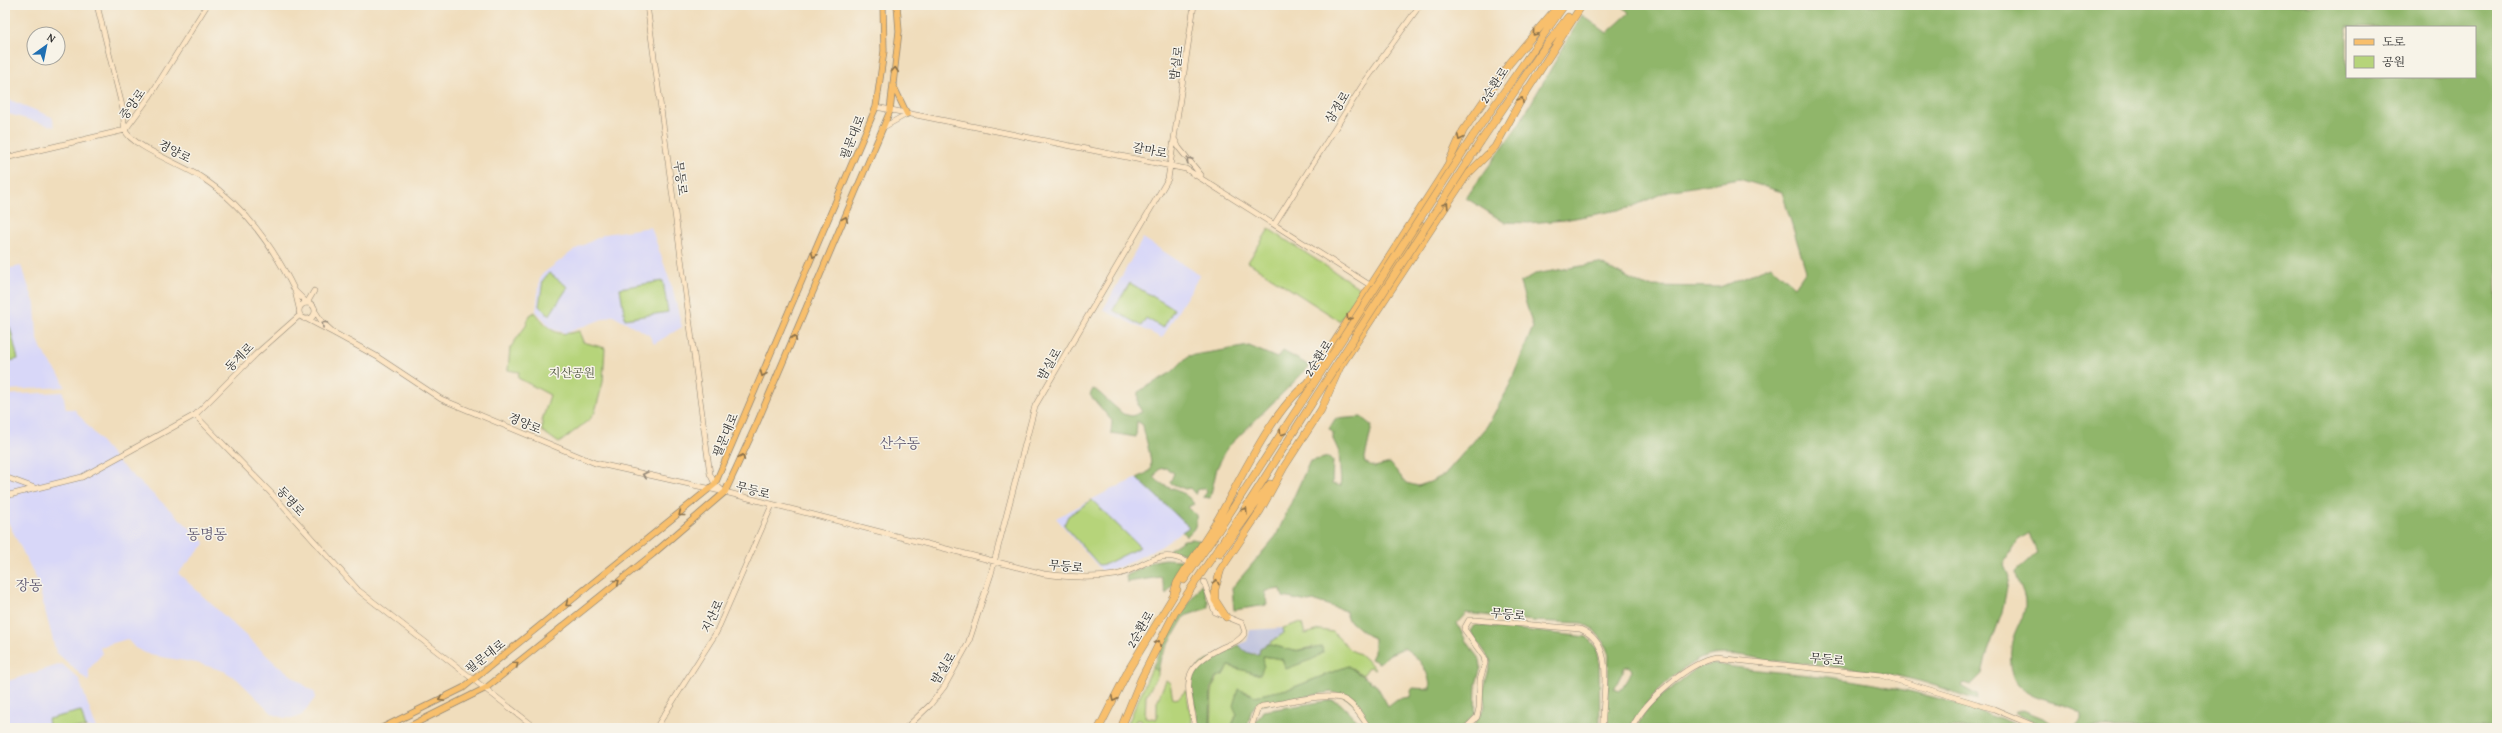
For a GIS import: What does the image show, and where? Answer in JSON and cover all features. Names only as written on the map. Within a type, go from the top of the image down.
[{"type":"highway","name":"2순환로","points":[[1099,728],[1129,669],[1174,593],[1218,531],[1473,136],[1563,5]]},
{"type":"highway","points":[[1174,593],[1177,583],[1218,520],[1246,469],[1291,397],[1303,386],[1407,230],[1448,165],[1463,131],[1509,64],[1553,12],[1563,5]]},
{"type":"highway","name":"2순환로","points":[[1121,728],[1141,678],[1165,630],[1183,600],[1244,512],[1310,406],[1481,141],[1538,56],[1578,5]]},
{"type":"highway","points":[[1195,583],[1211,566],[1284,467],[1321,410],[1329,393],[1331,382],[1346,358],[1466,176],[1495,147],[1531,84],[1582,5]]},
{"type":"highway","points":[[1453,155],[1462,163],[1476,166]]},
{"type":"highway","points":[[1329,393],[1331,372],[1438,195],[1448,165]]},
{"type":"highway","points":[[1402,253],[1407,230]]},
{"type":"highway","points":[[1376,275],[1396,264]]},
{"type":"highway","points":[[1346,358],[1355,330]]},
{"type":"highway","points":[[1303,386],[1322,396],[1321,410]]},
{"type":"highway","points":[[1226,617],[1216,600],[1217,576],[1260,511],[1284,467]]},
{"type":"main road","name":"필문대로","points":[[382,728],[463,688],[713,487],[876,107],[880,93],[884,50],[883,5]]},
{"type":"main road","name":"필문대로","points":[[406,728],[486,688],[653,554],[725,492],[760,416],[890,111],[899,31],[897,5]]},
{"type":"main road","points":[[893,85],[907,114]]},
{"type":"street","points":[[96,5],[124,114],[125,130]]},
{"type":"street","name":"중앙로","points":[[5,158],[125,130],[150,96],[207,5]]},
{"type":"street","name":"무등로","points":[[647,5],[710,474],[713,487]]},
{"type":"street","name":"밤실로","points":[[906,728],[936,698],[964,653],[994,562],[1035,406],[1168,179],[1194,5]]},
{"type":"street","name":"삼정로","points":[[1275,223],[1364,83],[1420,5]]},
{"type":"street","name":"갈마로","points":[[876,107],[890,111],[1171,164],[1186,169],[1205,179],[1275,223],[1387,296]]},
{"type":"street","points":[[882,128],[907,114]]},
{"type":"street","name":"경양로","points":[[125,130],[134,142],[183,166],[222,193],[253,224],[277,258],[295,291],[307,303],[313,306],[314,311],[322,322],[334,333]]},
{"type":"street","points":[[1175,140],[1179,148],[1205,179]]},
{"type":"street","points":[[295,291],[300,316]]},
{"type":"street","points":[[299,308],[307,303],[314,291]]},
{"type":"street","points":[[307,319],[311,317],[314,311]]},
{"type":"street","name":"경양로","points":[[300,316],[376,356],[445,401],[573,455],[631,472],[713,487],[725,492]]},
{"type":"street","name":"동계로","points":[[195,415],[256,354],[300,316]]},
{"type":"street","points":[[5,496],[82,477],[195,415]]},
{"type":"street","name":"동명로","points":[[195,415],[271,493],[358,590],[536,728]]},
{"type":"street","points":[[5,477],[22,485],[38,488]]},
{"type":"street","name":"무등로","points":[[725,492],[1044,574],[1086,578],[1122,573],[1162,556],[1180,558],[1187,562]]},
{"type":"street","name":"지산로","points":[[656,728],[716,632],[772,505]]},
{"type":"street","points":[[1195,728],[1188,685],[1191,670],[1198,661],[1240,639],[1245,632],[1245,626],[1242,623],[1226,617],[1213,609],[1204,582]]},
{"type":"street","name":"무등로","points":[[1466,728],[1477,717],[1479,708],[1480,680],[1485,663],[1484,657],[1464,629],[1469,620],[1476,620],[1580,629],[1591,633],[1604,652],[1603,728]]},
{"type":"street","name":"무등로","points":[[1632,728],[1647,704],[1699,662],[1716,658],[1880,676],[1994,709],[2039,728]]},
{"type":"street","points":[[1250,728],[1257,710],[1262,706],[1332,696],[1345,700],[1351,705],[1369,728]]},
{"type":"shaded area","points":[[5,98],[52,117],[55,127],[5,113]]},
{"type":"shaded area","points":[[651,227],[673,290],[682,327],[654,344],[649,335],[613,315],[566,333],[552,329],[536,311],[540,276],[574,250],[605,234]]},
{"type":"shaded area","points":[[1143,238],[1200,275],[1162,338],[1103,310]]},
{"type":"shaded area","points":[[21,266],[35,304],[37,337],[43,352],[62,379],[65,387],[5,390],[5,269]]},
{"type":"shaded area","points":[[63,392],[66,409],[74,409],[119,463],[204,541],[205,544],[178,573],[275,663],[315,693],[315,698],[302,715],[296,718],[284,718],[273,714],[237,679],[224,671],[197,663],[150,655],[135,648],[127,639],[100,647],[102,654],[89,669],[89,682],[56,652],[37,580],[5,516],[5,395]]},
{"type":"shaded area","points":[[1137,478],[1189,527],[1162,546],[1120,567],[1102,571],[1056,518]]},
{"type":"shaded area","points":[[1283,628],[1284,633],[1281,637],[1260,648],[1259,654],[1246,653],[1239,645],[1247,641],[1250,630]]},
{"type":"shaded area","points":[[62,664],[79,679],[96,728],[5,728],[5,682]]},
{"type":"green space","points":[[1622,5],[2497,5],[2497,728],[2074,728],[2081,720],[2081,713],[2065,706],[2033,696],[2026,692],[2016,683],[2012,671],[2012,643],[2025,606],[2023,592],[2016,572],[2037,553],[2029,533],[2018,539],[2004,564],[2009,577],[2002,613],[1986,657],[1982,674],[1971,685],[1963,683],[1961,686],[1978,696],[1977,700],[1936,686],[1894,675],[1720,654],[1701,659],[1689,665],[1677,674],[1654,695],[1630,728],[1606,728],[1609,655],[1604,642],[1593,629],[1582,623],[1533,621],[1466,613],[1457,623],[1467,643],[1480,660],[1481,667],[1476,684],[1475,713],[1462,728],[1372,728],[1356,705],[1346,697],[1331,692],[1255,705],[1251,712],[1247,728],[1231,728],[1237,714],[1233,706],[1238,689],[1255,696],[1292,688],[1348,666],[1377,686],[1388,706],[1397,699],[1410,697],[1412,688],[1430,689],[1428,677],[1423,666],[1419,660],[1404,648],[1390,654],[1379,663],[1371,659],[1374,653],[1374,638],[1370,637],[1347,619],[1346,611],[1315,601],[1308,602],[1283,597],[1281,589],[1265,591],[1267,605],[1234,610],[1232,588],[1276,536],[1310,461],[1329,457],[1333,461],[1332,484],[1341,486],[1339,452],[1333,439],[1333,433],[1329,429],[1335,419],[1361,417],[1372,426],[1364,462],[1375,467],[1390,463],[1406,483],[1418,486],[1444,475],[1487,426],[1508,389],[1533,327],[1520,283],[1535,274],[1599,263],[1644,286],[1720,287],[1771,266],[1795,287],[1806,271],[1782,192],[1739,179],[1668,191],[1629,208],[1564,220],[1529,223],[1504,222],[1466,198],[1519,124],[1582,15],[1607,33],[1629,13]],"holes":[[[1630,666],[1632,671],[1620,691],[1614,689],[1625,667]]]},
{"type":"green space","points":[[1269,229],[1361,289],[1340,321],[1248,262]]},
{"type":"green space","points":[[549,273],[568,287],[549,316],[539,306],[543,280]]},
{"type":"green space","points":[[663,281],[668,312],[625,319],[620,288]]},
{"type":"green space","points":[[1130,283],[1174,309],[1163,328],[1146,318],[1141,326],[1113,310]]},
{"type":"green space","name":"지산공원","points":[[535,312],[549,328],[554,331],[564,334],[579,331],[583,342],[605,348],[603,382],[595,412],[590,419],[559,443],[542,431],[542,421],[550,395],[518,378],[519,372],[508,370],[510,348],[525,327],[530,315]]},
{"type":"green space","points":[[10,327],[18,359],[5,362],[5,328]]},
{"type":"green space","points":[[1249,346],[1277,358],[1283,351],[1310,366],[1227,448],[1217,468],[1210,498],[1203,497],[1207,492],[1204,488],[1196,490],[1196,495],[1190,488],[1185,489],[1170,483],[1174,473],[1166,468],[1159,469],[1154,477],[1159,482],[1186,495],[1194,504],[1188,507],[1196,515],[1196,524],[1192,532],[1186,536],[1182,532],[1189,527],[1137,478],[1148,472],[1151,468],[1150,456],[1143,425],[1137,421],[1136,437],[1111,433],[1112,421],[1090,395],[1093,389],[1096,390],[1123,414],[1132,416],[1142,412],[1138,405],[1138,392],[1172,372],[1188,356]]},
{"type":"green space","points":[[1092,500],[1140,547],[1106,564],[1099,565],[1064,525],[1068,516]]},
{"type":"green space","points":[[1193,539],[1201,541],[1190,558],[1182,553],[1170,551],[1170,549],[1184,540]]},
{"type":"green space","points":[[1165,559],[1180,560],[1186,565],[1166,594],[1161,577],[1127,582],[1126,576],[1154,561]]},
{"type":"green space","points":[[1201,584],[1208,601],[1208,608],[1185,616],[1161,657],[1158,671],[1152,668],[1163,644]]},
{"type":"green space","points":[[1298,623],[1302,624],[1305,634],[1320,630],[1333,632],[1350,650],[1360,654],[1376,669],[1369,667],[1363,675],[1348,666],[1292,688],[1255,696],[1246,691],[1231,728],[1210,728],[1213,688],[1215,681],[1220,674],[1228,666],[1247,671],[1263,656],[1282,659],[1313,647],[1294,651],[1268,644],[1284,633],[1283,628]]},
{"type":"green space","points":[[1476,625],[1587,637],[1597,649],[1599,657],[1600,728],[1472,728],[1485,706],[1483,692],[1491,661],[1471,632],[1473,626]]},
{"type":"green space","points":[[1268,644],[1294,651],[1322,647],[1323,652],[1313,659],[1286,669],[1282,659],[1263,656],[1264,665],[1260,675],[1229,666],[1224,675],[1216,677],[1211,689],[1210,728],[1199,728],[1190,681],[1201,664],[1239,645],[1243,650],[1252,654],[1259,654],[1260,648]]},
{"type":"green space","points":[[1715,664],[1833,678],[1895,688],[1961,705],[2025,728],[1636,728],[1648,707],[1698,667]]},
{"type":"green space","points":[[1152,668],[1158,671],[1158,675],[1146,696],[1145,717],[1157,719],[1157,702],[1166,680],[1170,683],[1173,699],[1179,698],[1186,690],[1193,728],[1145,728],[1141,720],[1136,720],[1133,728],[1126,728]]},
{"type":"green space","points":[[1333,700],[1340,703],[1365,728],[1254,728],[1255,723],[1263,711]]},
{"type":"green space","points":[[2023,710],[2043,718],[2057,728],[2046,728],[2015,713]]},
{"type":"green space","points":[[81,711],[86,728],[34,728],[49,724],[48,719]]},
{"type":"district","name":"산수동","points":[[900,443]]},
{"type":"district","name":"동명동","points":[[207,534]]},
{"type":"district","name":"장동","points":[[29,585]]}]
